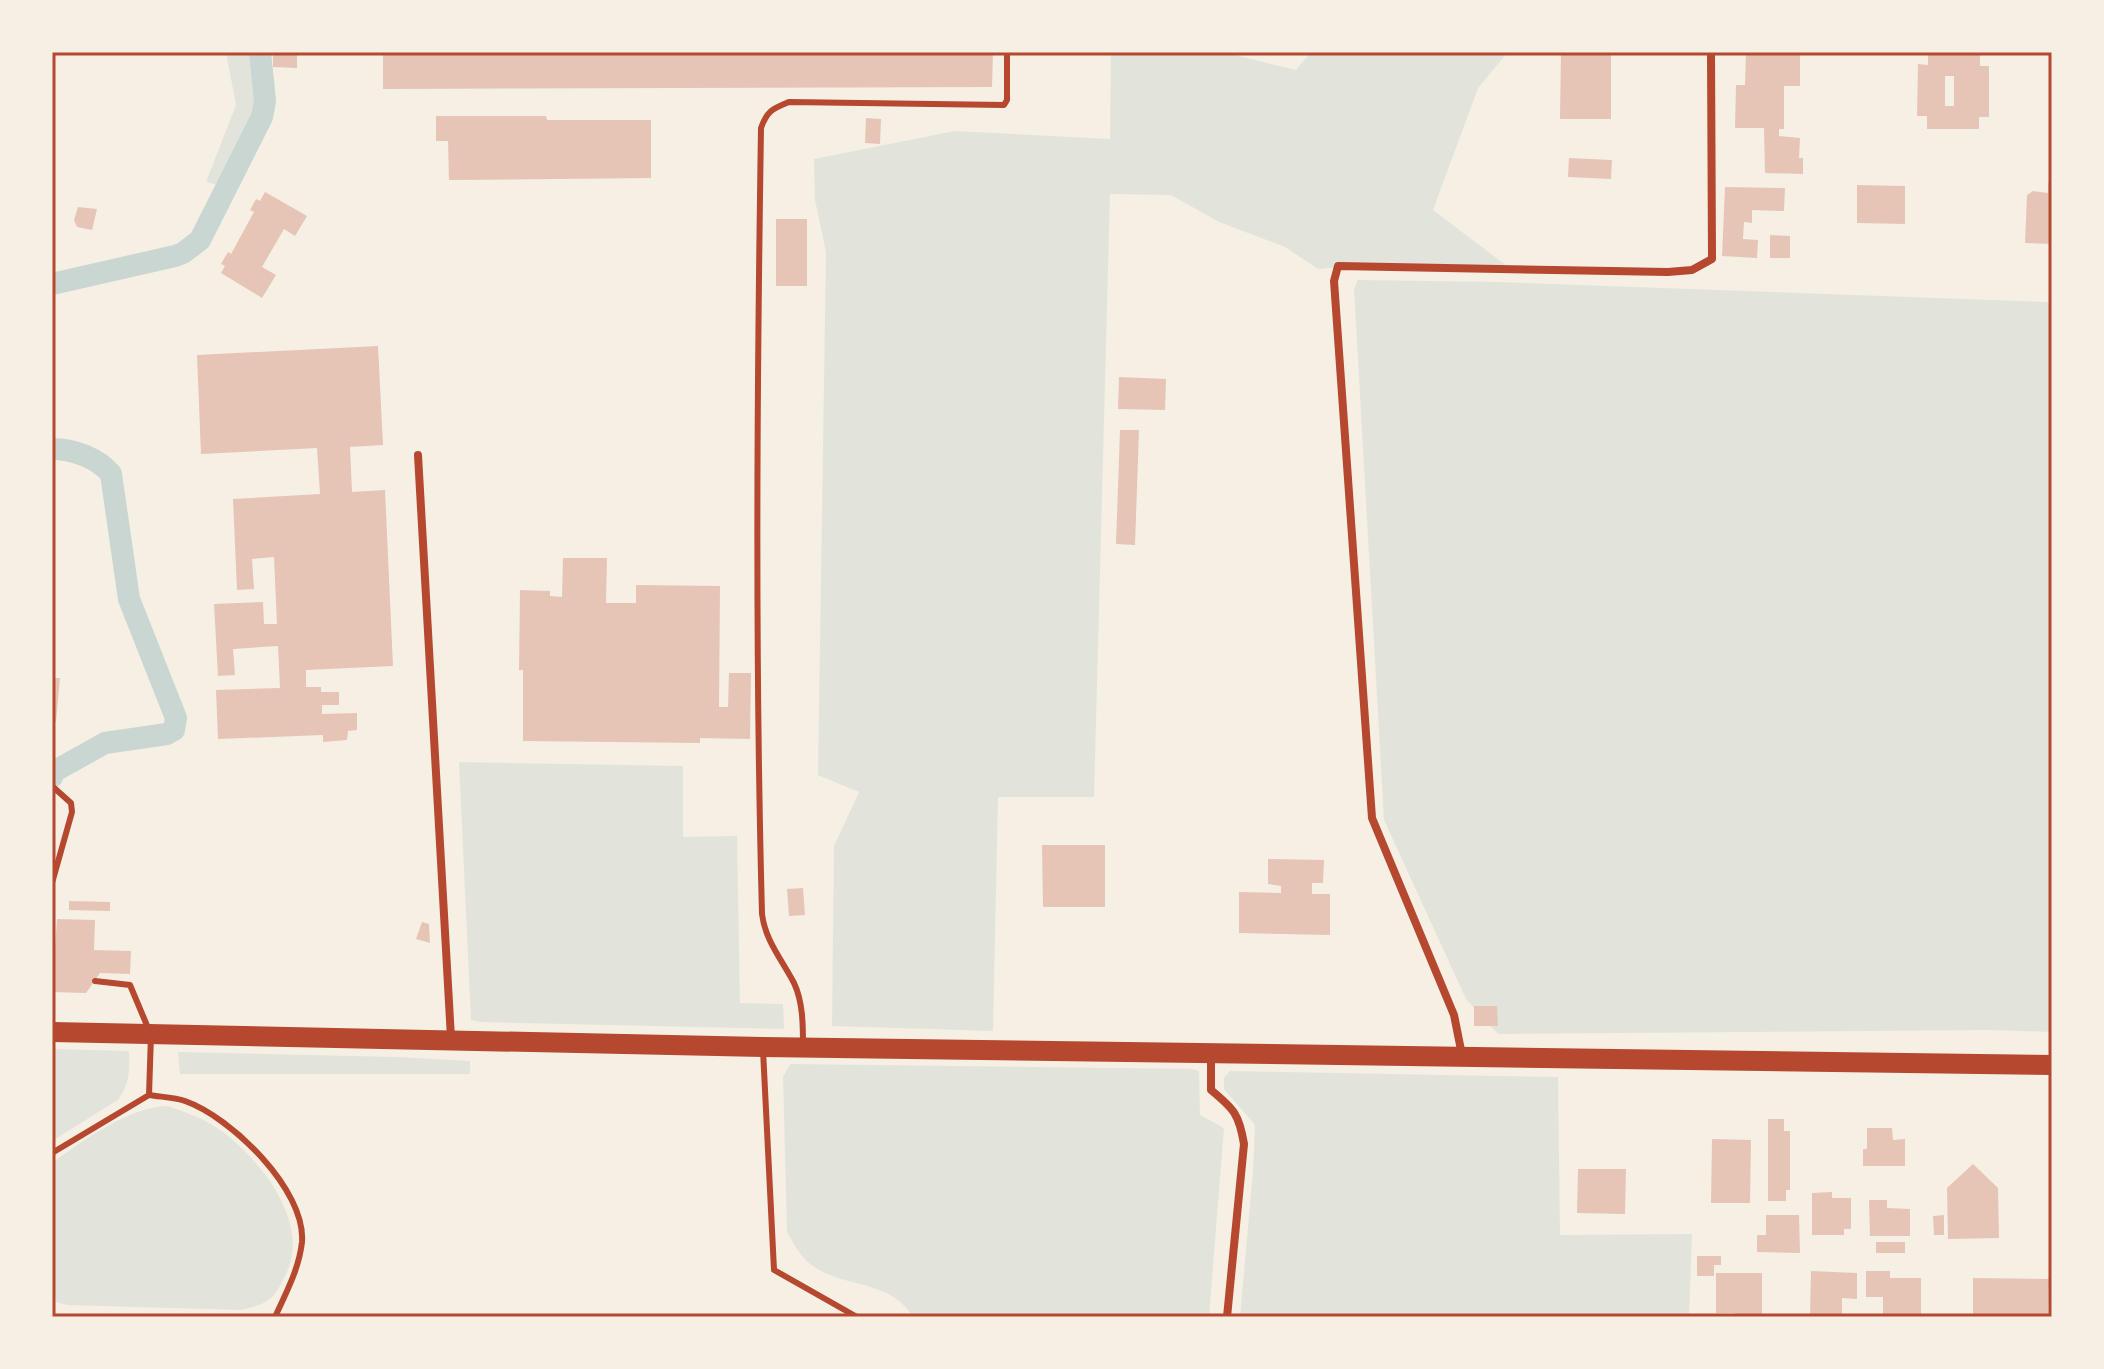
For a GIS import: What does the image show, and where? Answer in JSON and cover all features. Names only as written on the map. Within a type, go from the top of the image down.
[{"type":"main road","points":[[52,1032],[763,1047],[2052,1065]]},
{"type":"street","points":[[1462,1056],[1454,1015],[1372,818],[1334,281],[1338,266],[1668,272],[1692,270],[1712,259],[1711,52]]},
{"type":"street","points":[[418,455],[451,1041]]},
{"type":"street","points":[[1211,1052],[1211,1090],[1234,1110],[1244,1144],[1227,1317]]},
{"type":"lane","points":[[803,1047],[803,1024],[795,985],[767,936],[762,914],[757,740],[756,413],[761,128],[765,115],[789,102],[1004,105],[1007,100],[1007,52]]},
{"type":"lane","points":[[52,786],[71,803],[72,812],[52,883]]},
{"type":"lane","points":[[95,981],[130,985],[151,1035],[149,1095]]},
{"type":"lane","points":[[763,1047],[774,1270],[857,1317]]},
{"type":"lane","points":[[52,1153],[149,1095],[185,1101],[244,1137],[294,1204],[302,1239],[297,1267],[275,1317]]},
{"type":"shaded area","points":[[226,52],[268,52],[275,85],[226,187],[206,182],[236,105]]},
{"type":"shaded area","points":[[1111,52],[1222,52],[1296,70],[1311,52],[1508,52],[1478,88],[1433,210],[1507,266],[1383,263],[1318,269],[1285,247],[1219,222],[1171,195],[1110,194],[1094,797],[998,797],[993,1031],[832,1026],[834,846],[859,792],[818,775],[826,252],[815,200],[814,159],[955,131],[1110,139]]},
{"type":"shaded area","points":[[1358,280],[1499,282],[2052,304],[2052,1032],[1498,1034],[1466,999],[1384,820],[1354,289]]},
{"type":"shaded area","points":[[459,762],[683,766],[683,837],[737,836],[740,1003],[783,1004],[784,1029],[471,1020]]},
{"type":"shaded area","points":[[52,1049],[129,1051],[129,1071],[118,1100],[52,1141]]},
{"type":"shaded area","points":[[178,1052],[470,1061],[470,1074],[180,1074]]},
{"type":"shaded area","points":[[790,1064],[1199,1071],[1200,1115],[1224,1128],[1209,1317],[913,1317],[891,1296],[821,1271],[802,1256],[787,1232],[783,1077]]},
{"type":"shaded area","points":[[1230,1071],[1558,1077],[1560,1235],[1692,1234],[1689,1317],[1240,1317],[1255,1125],[1224,1089],[1224,1078]]},
{"type":"shaded area","points":[[167,1106],[210,1124],[238,1144],[278,1195],[292,1234],[292,1254],[278,1290],[265,1302],[241,1310],[67,1305],[52,1301],[52,1163],[122,1119],[137,1112]]},
{"type":"building","points":[[273,52],[297,52],[297,68],[273,67]]},
{"type":"building","points":[[383,52],[993,52],[992,87],[383,89]]},
{"type":"building","points":[[1561,52],[1611,52],[1611,119],[1560,119]]},
{"type":"building","points":[[1746,52],[1800,52],[1800,86],[1784,86],[1784,129],[1779,129],[1779,136],[1800,138],[1799,158],[1803,158],[1803,174],[1765,173],[1764,128],[1735,128],[1736,85],[1745,85]]},
{"type":"building","points":[[1928,52],[1980,52],[1980,66],[1989,66],[1989,117],[1979,117],[1979,129],[1927,129],[1927,116],[1917,116],[1918,64],[1928,65]],"holes":[[[1945,76],[1954,76],[1954,106],[1945,106]]]},
{"type":"building","points":[[436,116],[651,120],[651,178],[449,180],[448,141],[436,141]]},
{"type":"building","points":[[866,118],[881,119],[880,144],[865,143]]},
{"type":"building","points":[[1569,158],[1612,160],[1611,179],[1568,177]]},
{"type":"building","points":[[2048,183],[2052,183],[2052,244],[2025,243],[2027,195],[2033,191],[2048,193]]},
{"type":"building","points":[[1857,185],[1905,186],[1905,224],[1857,223]]},
{"type":"building","points":[[1725,187],[1785,188],[1784,211],[1752,210],[1752,223],[1744,222],[1743,239],[1758,240],[1757,258],[1722,256]]},
{"type":"building","points":[[265,192],[307,216],[295,236],[284,229],[262,267],[276,275],[262,298],[221,273],[225,266],[221,264],[228,252],[231,254],[254,212],[250,210],[256,199],[260,201]]},
{"type":"building","points":[[78,207],[97,209],[92,230],[77,227],[74,220]]},
{"type":"building","points":[[776,219],[807,219],[807,286],[776,286]]},
{"type":"building","points":[[1770,235],[1790,236],[1790,258],[1770,258]]},
{"type":"building","points":[[378,346],[383,445],[350,447],[352,492],[385,490],[393,666],[306,670],[306,687],[321,687],[321,692],[339,692],[339,705],[322,705],[322,714],[357,713],[357,730],[348,731],[347,740],[323,742],[323,735],[218,739],[216,690],[280,688],[278,646],[233,649],[235,675],[218,676],[214,604],[263,602],[264,624],[277,624],[274,557],[252,559],[254,589],[237,590],[233,499],[320,494],[317,448],[201,454],[197,355]]},
{"type":"building","points":[[1119,377],[1166,379],[1165,410],[1118,409]]},
{"type":"building","points":[[1120,430],[1139,430],[1135,545],[1116,544]]},
{"type":"building","points":[[563,558],[607,558],[606,603],[636,603],[636,585],[720,586],[719,707],[728,707],[729,673],[751,673],[750,739],[700,738],[700,743],[523,741],[523,670],[519,670],[520,590],[550,591],[550,596],[562,597]]},
{"type":"building","points":[[52,678],[60,678],[56,722],[52,721]]},
{"type":"building","points":[[1042,845],[1105,845],[1105,907],[1043,907]]},
{"type":"building","points":[[1268,859],[1324,860],[1323,883],[1312,883],[1312,894],[1330,894],[1330,935],[1239,933],[1239,892],[1281,893],[1281,886],[1268,884]]},
{"type":"building","points":[[803,888],[805,915],[789,916],[787,889]]},
{"type":"building","points":[[69,901],[110,902],[110,911],[69,910]]},
{"type":"building","points":[[57,919],[95,920],[94,950],[131,951],[130,974],[100,973],[86,993],[52,992],[52,948],[55,948]]},
{"type":"building","points":[[422,922],[429,924],[430,943],[416,939]]},
{"type":"building","points":[[1474,1006],[1497,1006],[1498,1026],[1474,1026]]},
{"type":"building","points":[[1768,1119],[1784,1119],[1784,1131],[1790,1131],[1790,1190],[1786,1190],[1786,1201],[1768,1201]]},
{"type":"building","points":[[1867,1128],[1892,1128],[1893,1140],[1905,1139],[1905,1166],[1863,1166]]},
{"type":"building","points":[[1712,1139],[1751,1140],[1750,1203],[1711,1203]]},
{"type":"building","points":[[1973,1164],[1998,1188],[1999,1238],[1948,1239],[1947,1188]]},
{"type":"building","points":[[1578,1169],[1626,1169],[1625,1214],[1577,1213]]},
{"type":"building","points":[[1832,1192],[1832,1198],[1851,1198],[1851,1229],[1844,1229],[1844,1235],[1812,1235],[1812,1193]]},
{"type":"building","points":[[1869,1200],[1887,1200],[1887,1208],[1910,1209],[1910,1236],[1870,1236]]},
{"type":"building","points":[[1766,1215],[1799,1215],[1800,1253],[1757,1252],[1757,1235],[1766,1235]]},
{"type":"building","points":[[1944,1215],[1944,1235],[1934,1235],[1933,1216]]},
{"type":"building","points":[[1876,1242],[1905,1242],[1905,1253],[1876,1253]]},
{"type":"building","points":[[1697,1256],[1721,1256],[1721,1265],[1714,1265],[1714,1276],[1697,1276]]},
{"type":"building","points":[[1811,1271],[1857,1273],[1857,1299],[1842,1298],[1842,1317],[1810,1317]]},
{"type":"building","points":[[1866,1271],[1890,1271],[1890,1278],[1921,1278],[1921,1317],[1883,1317],[1883,1297],[1866,1297]]},
{"type":"building","points":[[1716,1273],[1762,1273],[1762,1317],[1716,1313]]},
{"type":"building","points":[[1973,1278],[2049,1279],[2048,1317],[1973,1317]]},
{"type":"waterway","points":[[52,284],[175,256],[200,240],[262,117],[265,101],[260,52]]},
{"type":"waterway","points":[[52,449],[84,456],[99,463],[111,474],[129,599],[176,718],[174,730],[167,734],[105,743],[53,772],[52,777]]}]
